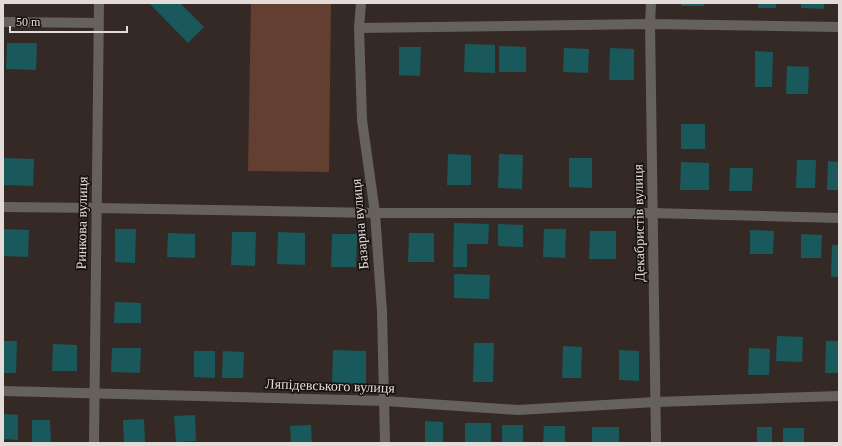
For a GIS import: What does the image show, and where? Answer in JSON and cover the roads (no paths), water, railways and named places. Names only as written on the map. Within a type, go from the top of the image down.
[{"type":"street","name":"Ринкова вулиця","points":[[94,443],[99,3]]},
{"type":"street","name":"Базарна вулиця","points":[[361,3],[359,28],[362,120],[375,213],[382,311],[385,443]]},
{"type":"street","name":"Декабристів вулиця","points":[[651,3],[652,213],[656,443]]},
{"type":"street","points":[[3,22],[98,23]]},
{"type":"street","points":[[359,28],[650,24],[839,27]]},
{"type":"street","points":[[3,207],[375,213],[652,213],[839,218]]},
{"type":"street","name":"Ляпідевського вулиця","points":[[3,391],[385,401],[518,410],[656,402],[839,396]]}]
